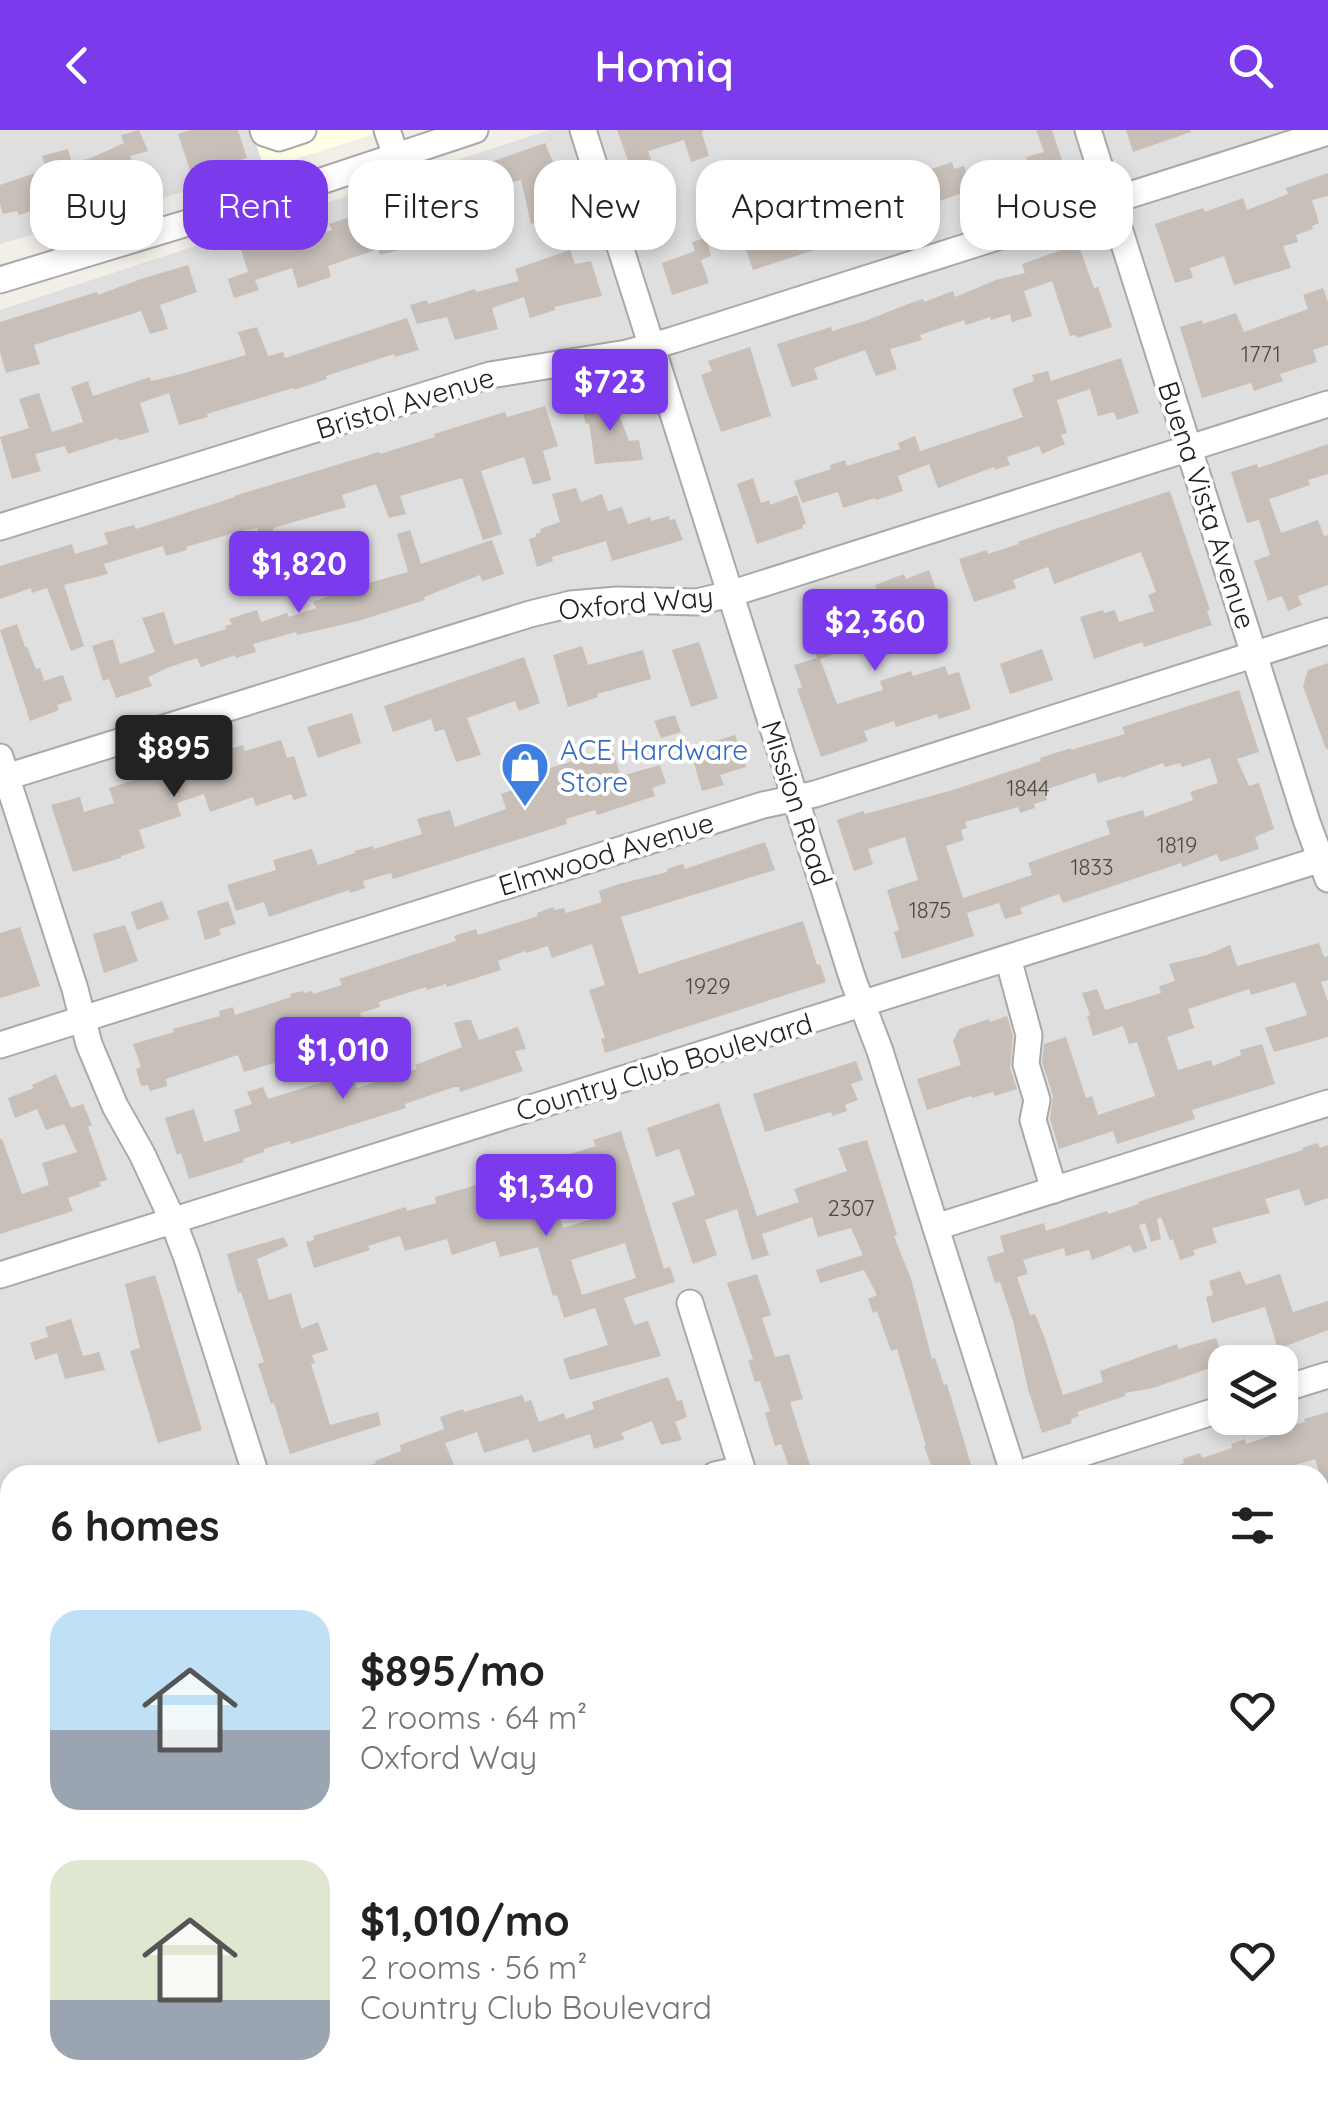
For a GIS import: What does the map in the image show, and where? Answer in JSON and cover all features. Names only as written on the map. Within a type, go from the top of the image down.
[{"type":"street","points":[[263,130],[280,138],[304,130]]},
{"type":"street","points":[[387,130],[399,147]]},
{"type":"street","points":[[0,280],[273,197],[399,147],[475,130]]},
{"type":"street","name":"Mission Road","points":[[583,130],[1011,1465]]},
{"type":"street","name":"Buena Vista Avenue","points":[[1088,130],[1097,160]]},
{"type":"street","name":"Bristol Avenue","points":[[1133,194],[1328,132]]},
{"type":"street","name":"Bristol Avenue","points":[[0,527],[490,375],[627,353],[960,248]]},
{"type":"street","name":"Buena Vista Avenue","points":[[1126,250],[1326,865]]},
{"type":"street","name":"Oxford Way","points":[[2,771],[571,604],[617,600],[697,602],[730,594],[1328,404]]},
{"type":"street","name":"Elmwood Avenue","points":[[0,1045],[1328,631]]},
{"type":"street","points":[[2,771],[89,1044],[173,1221],[253,1465]]},
{"type":"street","name":"Country Club Boulevard","points":[[0,1276],[1008,958],[1326,865]]},
{"type":"street","points":[[1008,958],[1028,1035],[1026,1064],[1037,1100],[1033,1120],[1054,1190]]},
{"type":"street","points":[[936,1227],[1328,1103]]},
{"type":"street","points":[[690,1303],[741,1465]]},
{"type":"street","points":[[1298,1384],[1328,1375]]},
{"type":"street","points":[[1045,1465],[1208,1413]]},
{"type":"shaded area","points":[[0,130],[252,130],[261,160],[183,160],[183,192],[163,198],[163,160],[30,160],[30,235],[0,244]]},
{"type":"shaded area","points":[[252,130],[387,130],[292,160],[261,160]]},
{"type":"shaded area","points":[[549,130],[1328,130],[1328,1465],[0,1465],[0,310],[183,250],[328,250],[328,202],[348,196],[348,250],[514,250],[514,160],[458,160]]},
{"type":"building","points":[[139,130],[148,151],[130,156],[132,160],[83,160],[124,143],[121,135]]},
{"type":"building","points":[[191,130],[238,130],[247,158],[187,160],[178,134]]},
{"type":"building","points":[[617,130],[703,130],[709,156],[691,162],[684,140],[648,151],[651,160],[628,160]]},
{"type":"building","points":[[1036,130],[1052,130],[1062,160],[1027,160],[1026,157],[1044,152]]},
{"type":"building","points":[[1126,130],[1190,130],[1191,132],[1133,152]]},
{"type":"building","points":[[545,143],[552,160],[534,160],[534,223],[531,224],[521,180],[514,182],[514,160],[497,160]]},
{"type":"building","points":[[68,149],[71,160],[44,160],[42,156]]},
{"type":"building","points":[[952,162],[954,169],[960,167],[960,194],[940,201],[940,166]]},
{"type":"building","points":[[1328,173],[1328,196],[1312,200],[1319,223],[1296,235],[1298,242],[1283,246],[1291,268],[1234,285],[1224,256],[1190,268],[1193,278],[1175,283],[1155,224],[1243,198],[1247,210],[1288,194],[1286,188]]},
{"type":"building","points":[[30,175],[30,211],[3,214],[0,185]]},
{"type":"building","points":[[348,218],[348,250],[375,250],[328,266],[331,277],[298,288],[292,268],[255,280],[259,290],[234,298],[228,279],[248,272],[241,250],[328,250],[328,231],[332,230],[329,224]]},
{"type":"building","points":[[696,241],[696,250],[709,250],[711,256],[701,260],[709,283],[672,295],[662,263],[695,251],[692,242]]},
{"type":"building","points":[[570,250],[575,264],[591,261],[602,296],[554,307],[555,310],[530,318],[524,297],[492,308],[498,329],[455,340],[447,317],[417,324],[410,305],[519,281],[515,269]]},
{"type":"building","points":[[746,250],[815,250],[753,270]]},
{"type":"building","points":[[1061,250],[1080,250],[1112,327],[1077,338],[1070,336],[1052,281],[1024,291],[1032,316],[1012,322],[1010,314],[966,325],[964,320],[920,335],[922,340],[890,349],[897,369],[876,376],[865,350],[814,368],[818,379],[792,387],[777,344],[831,327],[832,331],[953,291],[955,297],[1025,273],[1022,264]]},
{"type":"building","points":[[188,265],[197,292],[160,305],[168,329],[150,334],[141,311],[34,345],[40,364],[6,373],[0,352],[0,322]]},
{"type":"building","points":[[1323,288],[1328,302],[1328,345],[1313,350],[1317,362],[1280,374],[1283,381],[1254,391],[1251,383],[1202,398],[1180,327],[1236,313],[1244,332],[1308,309],[1303,295]]},
{"type":"building","points":[[407,318],[419,350],[395,357],[394,354],[179,425],[169,393],[140,403],[149,432],[68,454],[65,446],[35,454],[41,471],[12,479],[0,437],[29,428],[19,399],[39,393],[52,432],[83,422],[71,387],[88,381],[93,396],[150,377],[151,381],[246,355],[238,332],[257,327],[268,356],[283,352],[285,358]]},
{"type":"building","points":[[750,347],[771,416],[721,432],[701,375],[712,371],[708,361]]},
{"type":"building","points":[[1121,358],[1139,413],[1117,420],[1114,412],[1098,416],[1090,389],[1057,400],[1067,433],[1061,435],[1065,444],[1042,454],[1039,446],[1007,457],[1010,465],[938,488],[929,464],[898,476],[903,491],[843,508],[838,492],[802,503],[794,481],[845,460],[847,466],[900,449],[898,443],[915,436],[920,451],[1023,417],[1012,389],[1034,381],[1032,375],[1048,371],[1051,381]]},
{"type":"building","points":[[612,397],[629,441],[639,440],[643,460],[595,464],[589,423],[586,424],[582,409]]},
{"type":"building","points":[[545,406],[558,446],[543,451],[551,480],[533,485],[524,457],[481,471],[502,534],[483,540],[462,478],[400,496],[406,514],[389,518],[376,484],[342,495],[346,507],[259,535],[257,528],[241,531],[166,556],[163,546],[104,564],[108,574],[64,585],[84,646],[71,651],[47,588],[32,593],[31,588],[0,599],[0,566],[72,544],[75,554],[108,544],[104,533],[134,525],[136,529],[505,412],[507,417]]},
{"type":"building","points":[[1328,444],[1328,474],[1308,480],[1310,485],[1269,499],[1281,533],[1318,520],[1324,536],[1328,535],[1328,585],[1298,596],[1302,605],[1288,611],[1282,596],[1268,601],[1254,561],[1270,555],[1259,520],[1247,523],[1231,472],[1257,464],[1258,468]]},
{"type":"building","points":[[753,478],[761,503],[769,500],[770,505],[797,495],[806,524],[803,528],[757,544],[737,484]]},
{"type":"building","points":[[576,488],[581,502],[602,494],[608,511],[622,507],[628,524],[669,516],[670,520],[675,519],[683,540],[612,561],[606,541],[552,557],[553,561],[537,567],[529,539],[536,537],[540,529],[560,522],[552,494]]},
{"type":"building","points":[[1170,491],[1212,625],[1144,647],[1142,642],[1094,659],[1080,617],[1115,610],[1119,622],[1154,611],[1148,595],[1156,592],[1141,552],[1054,584],[1048,567],[1013,580],[1016,588],[974,602],[959,559],[987,550],[988,554]]},
{"type":"building","points":[[410,530],[421,564],[492,540],[504,574],[482,581],[480,575],[424,597],[425,600],[358,621],[253,644],[256,652],[236,658],[235,655],[201,667],[197,658],[148,677],[152,686],[116,698],[109,679],[103,681],[92,646],[113,639],[120,664],[155,652],[142,618],[164,612],[174,645],[226,629],[232,624],[229,619],[257,610],[261,622],[287,613],[289,617],[316,608],[313,602],[347,589],[408,572],[397,534]]},
{"type":"building","points":[[929,570],[938,596],[894,613],[898,623],[850,644],[852,648],[820,659],[837,704],[883,690],[880,681],[945,666],[948,675],[959,672],[971,709],[939,719],[937,714],[896,727],[894,721],[864,731],[868,741],[821,757],[797,689],[802,687],[794,665],[817,658],[809,633],[862,616],[856,599],[877,590],[875,585]]},
{"type":"building","points":[[17,624],[44,681],[63,675],[72,700],[57,705],[59,710],[30,721],[0,630]]},
{"type":"building","points":[[699,642],[718,698],[691,707],[672,650]]},
{"type":"building","points":[[582,646],[588,665],[643,650],[651,679],[597,694],[598,697],[568,707],[553,655]]},
{"type":"building","points":[[1042,649],[1053,680],[1010,694],[1000,664]]},
{"type":"building","points":[[524,657],[540,703],[519,711],[515,701],[467,718],[481,755],[456,762],[444,729],[435,732],[431,719],[393,732],[384,706]]},
{"type":"building","points":[[1328,663],[1326,749],[1303,686],[1308,670]]},
{"type":"building","points":[[1239,690],[1259,752],[1237,759],[1249,786],[1259,783],[1274,829],[1255,837],[1259,849],[1220,862],[1217,854],[1183,867],[1181,863],[1063,903],[1059,894],[1020,908],[1022,914],[1005,919],[999,903],[967,913],[974,936],[902,959],[894,932],[899,930],[887,890],[918,880],[905,837],[868,849],[873,864],[854,871],[837,820],[953,790],[1041,761],[1040,758],[1125,734],[1122,727]],"holes":[[[1210,758],[1218,783],[1190,792],[1193,800],[1145,817],[1143,810],[1106,821],[1110,834],[1028,863],[1032,875],[963,898],[946,846],[964,840],[961,830],[967,828],[965,822],[1018,807],[1020,813],[1035,808],[1034,804],[1047,800],[1044,790],[1095,773],[1098,783],[1163,763],[1165,767],[1180,763],[1182,767]]]},
{"type":"building","points":[[352,713],[361,743],[318,758],[307,727]]},
{"type":"building","points":[[675,715],[681,732],[661,738],[654,721]]},
{"type":"building","points":[[735,735],[746,767],[720,775],[724,785],[702,791],[690,749]]},
{"type":"building","points":[[281,740],[287,758],[294,756],[307,796],[294,800],[291,794],[256,806],[253,797],[210,812],[204,794],[177,803],[181,816],[139,830],[145,848],[73,872],[51,805],[80,797],[84,812],[114,803],[109,788],[243,745],[245,751]]},
{"type":"building","points":[[612,749],[621,776],[660,765],[666,783],[652,788],[655,796],[597,815],[595,810],[566,819],[567,824],[393,879],[391,873],[363,881],[365,888],[350,893],[349,890],[269,917],[264,902],[236,911],[227,885],[276,870],[273,860],[312,849],[318,865],[354,851],[422,834],[417,819],[450,810],[455,827],[506,809],[501,794],[524,786],[521,777]]},
{"type":"building","points":[[765,842],[775,870],[621,917],[639,974],[803,921],[826,982],[605,1053],[601,1039],[605,1038],[589,990],[605,985],[592,944],[552,958],[548,946],[498,961],[501,970],[379,1002],[380,1007],[360,1013],[370,1042],[333,1053],[326,1035],[298,1044],[302,1055],[244,1072],[238,1055],[166,1079],[167,1086],[150,1091],[148,1085],[141,1086],[136,1069],[141,1067],[133,1044],[220,1016],[219,1011],[233,1007],[235,1015],[291,997],[290,994],[313,994],[342,985],[339,979],[456,941],[454,936],[476,929],[478,935],[538,916],[537,913],[553,907],[564,908],[566,913],[602,902],[599,891],[683,864],[685,869]]},
{"type":"building","points":[[162,901],[169,919],[137,930],[131,912]]},
{"type":"building","points":[[228,901],[236,924],[219,929],[221,935],[205,940],[197,911]]},
{"type":"building","points":[[125,925],[138,961],[104,973],[93,934]]},
{"type":"building","points":[[20,927],[40,986],[0,998],[0,933]]},
{"type":"building","points":[[1319,943],[1324,957],[1328,956],[1328,980],[1321,982],[1328,1002],[1328,1037],[1274,1052],[1265,1028],[1307,1015],[1295,982],[1251,995],[1249,989],[1188,1009],[1194,1028],[1167,1037],[1178,1070],[1211,1060],[1213,1066],[1241,1055],[1240,1050],[1262,1044],[1275,1084],[1192,1110],[1195,1119],[1117,1144],[1113,1131],[1059,1149],[1050,1119],[1053,1096],[1042,1062],[1044,1044],[1066,1037],[1086,1098],[1092,1096],[1098,1115],[1155,1096],[1137,1042],[1129,1044],[1123,1026],[1093,1036],[1082,993],[1097,989],[1105,1010],[1161,993],[1159,986],[1175,981],[1169,964],[1230,945],[1237,966]]},
{"type":"building","points":[[1007,1016],[1013,1036],[1010,1068],[1017,1089],[995,1096],[993,1092],[971,1096],[927,1110],[917,1079],[961,1065],[953,1041],[959,1029]]},
{"type":"building","points":[[471,1020],[479,1040],[518,1027],[526,1049],[515,1051],[523,1071],[460,1092],[459,1087],[454,1087],[405,1104],[406,1108],[264,1149],[243,1159],[244,1162],[189,1179],[165,1118],[194,1109],[204,1142],[240,1131],[234,1110],[252,1104],[247,1092],[263,1087],[268,1099],[336,1078],[331,1066],[346,1061],[357,1088],[417,1069],[415,1065],[462,1047],[454,1023]]},
{"type":"building","points":[[856,1061],[863,1080],[851,1084],[858,1100],[845,1105],[847,1111],[832,1116],[831,1112],[765,1132],[753,1094]]},
{"type":"building","points":[[56,1074],[71,1108],[83,1104],[107,1180],[68,1198],[73,1211],[0,1234],[0,1139],[22,1194],[49,1185],[42,1163],[77,1152],[64,1124],[46,1130],[37,1109],[15,1118],[8,1098]]},
{"type":"building","points":[[719,1103],[757,1216],[799,1202],[794,1189],[847,1171],[838,1148],[867,1140],[932,1359],[935,1358],[944,1385],[947,1384],[971,1465],[931,1465],[897,1349],[891,1351],[877,1311],[873,1313],[868,1299],[877,1295],[864,1270],[820,1283],[816,1270],[863,1255],[851,1228],[818,1237],[812,1217],[762,1234],[769,1255],[752,1260],[737,1209],[705,1220],[717,1255],[693,1264],[672,1203],[695,1195],[679,1149],[656,1157],[647,1128]]},
{"type":"building","points":[[621,1131],[664,1269],[670,1267],[675,1282],[624,1298],[634,1325],[648,1321],[661,1356],[570,1380],[563,1359],[608,1345],[595,1308],[564,1318],[538,1247],[500,1257],[495,1241],[452,1255],[447,1239],[405,1251],[400,1236],[314,1268],[306,1242],[314,1240],[313,1236],[406,1207],[407,1211],[436,1203],[435,1197],[515,1174],[512,1165],[539,1157],[541,1163],[596,1146],[593,1140]],"holes":[[[604,1179],[614,1212],[563,1228],[552,1195]],[[625,1243],[636,1278],[582,1295],[571,1260]]]},
{"type":"building","points":[[1318,1143],[1320,1148],[1328,1145],[1328,1198],[1305,1206],[1299,1189],[1265,1199],[1270,1213],[1212,1228],[1217,1243],[1193,1250],[1195,1255],[1180,1260],[1161,1217],[1157,1219],[1161,1239],[1151,1242],[1145,1223],[1139,1225],[1147,1248],[1134,1253],[1130,1245],[1092,1260],[1089,1250],[1066,1256],[1064,1248],[1023,1260],[1028,1274],[1017,1277],[1030,1315],[1035,1314],[1044,1336],[1063,1395],[1103,1382],[1100,1371],[1177,1344],[1178,1349],[1216,1338],[1219,1345],[1208,1345],[1208,1369],[1153,1388],[1125,1393],[1077,1412],[1079,1416],[1071,1419],[1072,1423],[1042,1433],[1013,1321],[987,1257],[1004,1252],[1000,1236],[1044,1223],[1046,1231],[1107,1211],[1108,1214]]},
{"type":"building","points":[[284,1237],[288,1246],[257,1259],[269,1300],[291,1293],[301,1329],[318,1322],[328,1350],[312,1355],[315,1363],[311,1364],[330,1425],[378,1412],[381,1425],[290,1454],[258,1364],[264,1362],[227,1254]]},
{"type":"building","points":[[1240,1271],[1246,1285],[1280,1274],[1293,1312],[1328,1301],[1328,1330],[1289,1345],[1277,1345],[1265,1307],[1212,1323],[1206,1297],[1213,1295],[1209,1281]]},
{"type":"building","points":[[757,1274],[771,1315],[762,1318],[775,1357],[789,1354],[803,1399],[790,1402],[810,1465],[788,1465],[781,1444],[775,1446],[765,1413],[770,1411],[760,1381],[755,1382],[748,1361],[753,1359],[727,1283]]},
{"type":"building","points":[[155,1275],[202,1430],[158,1443],[130,1351],[140,1348],[125,1284]]},
{"type":"building","points":[[71,1319],[83,1356],[99,1352],[105,1370],[65,1379],[57,1353],[35,1360],[30,1343],[48,1337],[45,1327]]},
{"type":"building","points":[[668,1377],[687,1417],[675,1422],[682,1440],[661,1445],[652,1421],[621,1433],[625,1439],[594,1449],[590,1434],[533,1453],[528,1439],[484,1453],[477,1432],[445,1443],[454,1465],[370,1465],[401,1451],[400,1445],[444,1429],[440,1417],[463,1409],[464,1412],[522,1395],[525,1402],[531,1400],[539,1422],[564,1413],[566,1419],[594,1409],[592,1402]]},
{"type":"building","points":[[1328,1412],[1328,1465],[1317,1465],[1315,1459],[1296,1465],[1178,1465],[1184,1463],[1183,1459],[1200,1453],[1202,1458],[1245,1439],[1246,1444],[1272,1435],[1298,1435],[1298,1424],[1304,1419]]},
{"type":"place","name":"ACE Hardware Store","points":[[525,808]]}]
